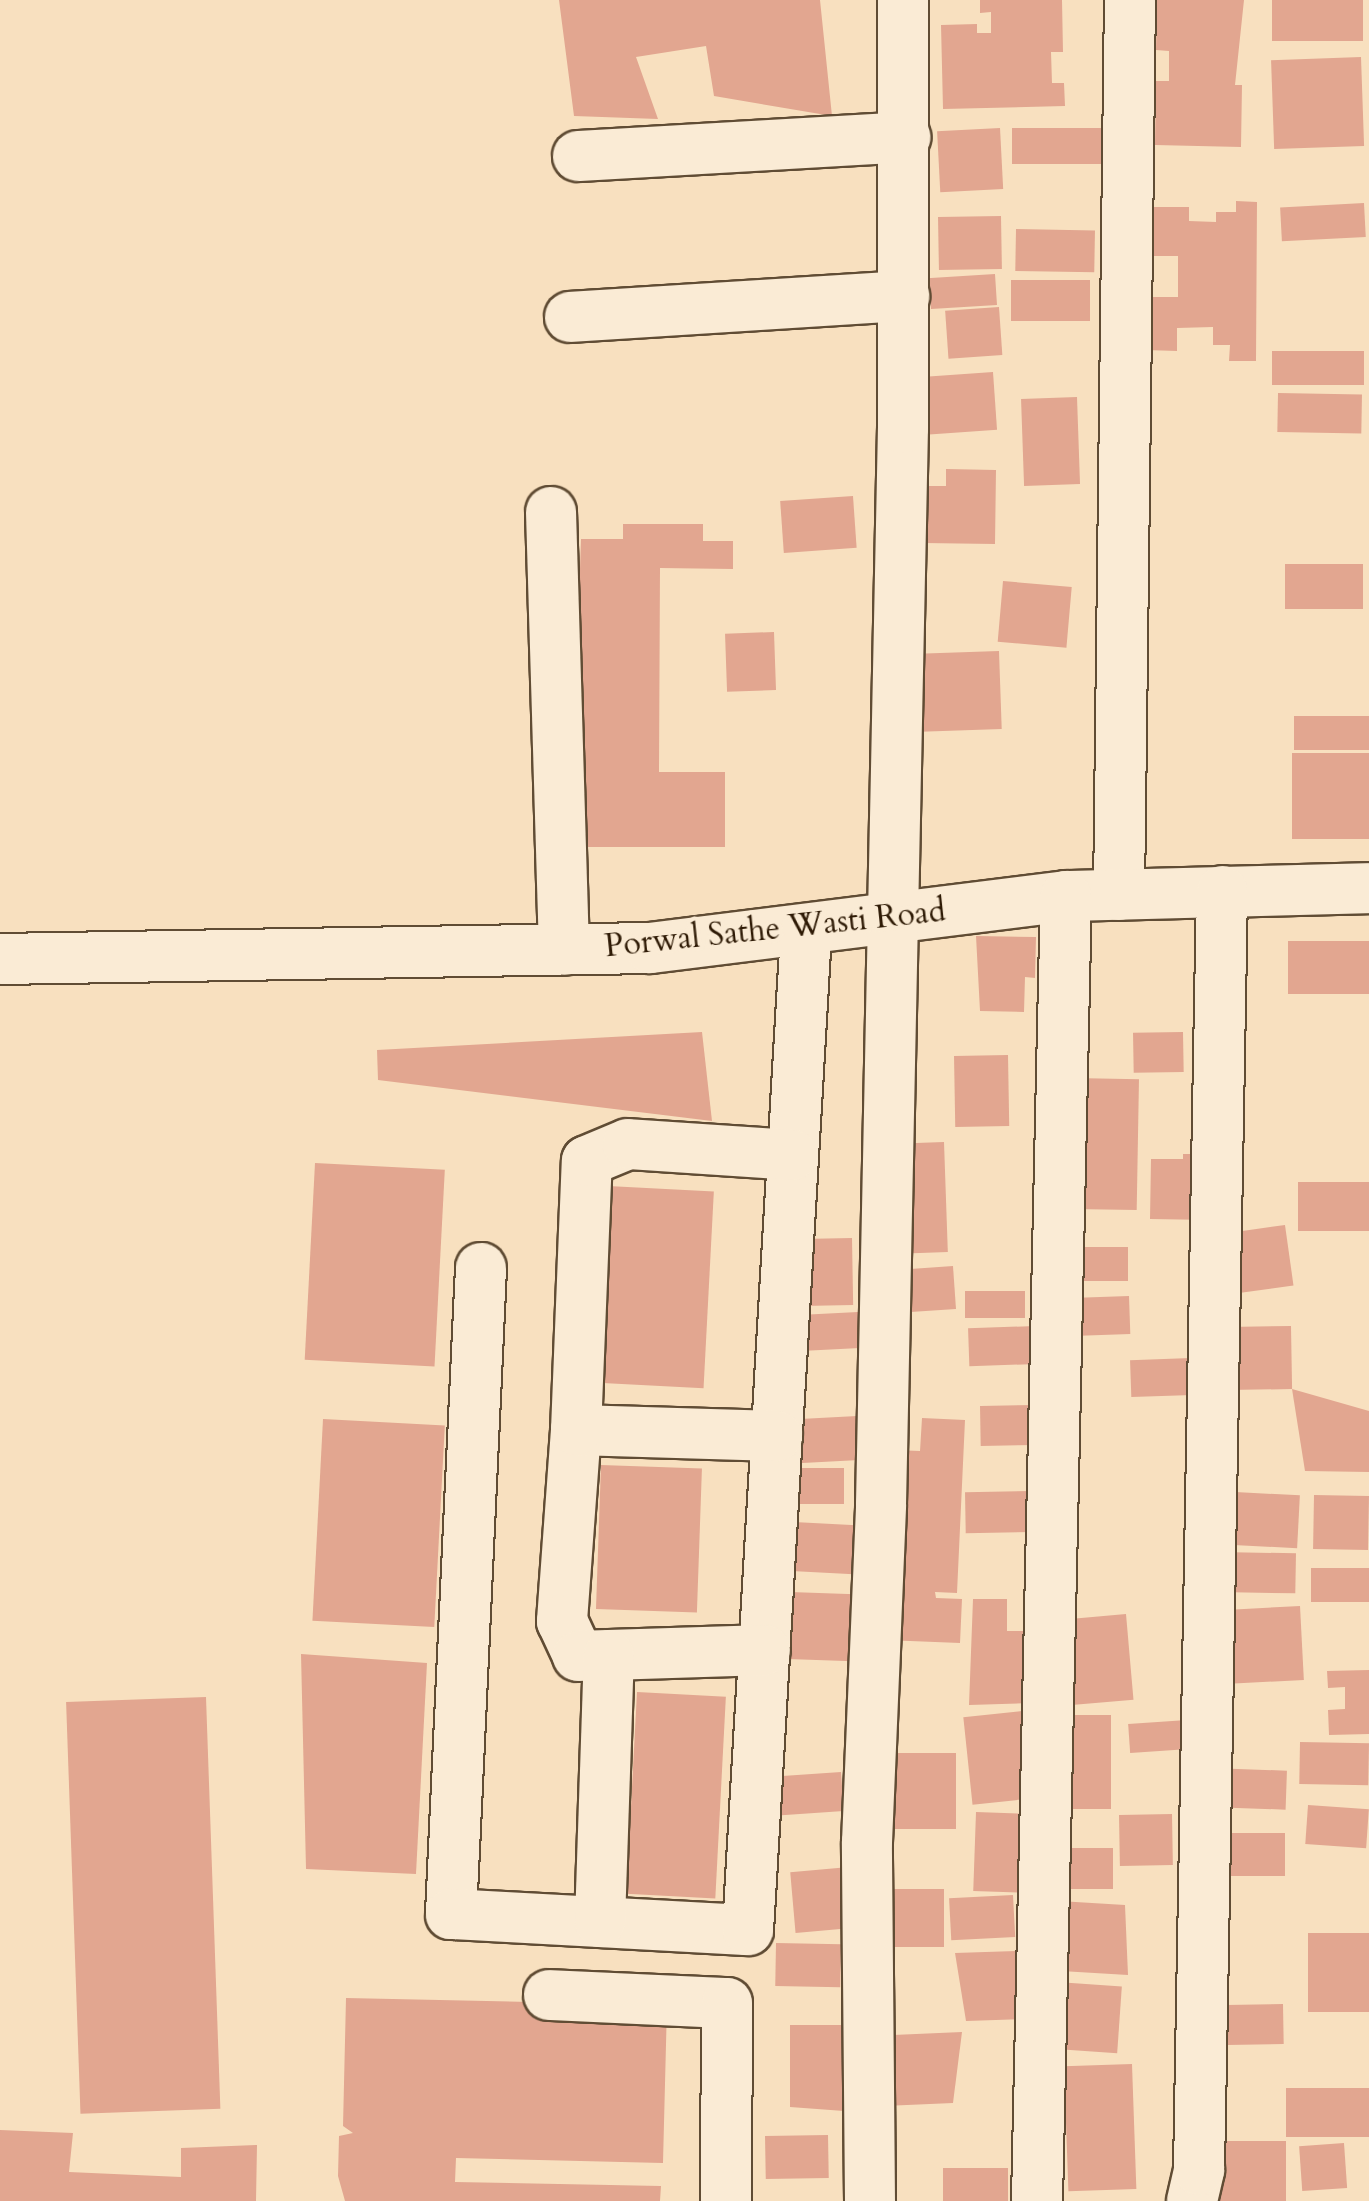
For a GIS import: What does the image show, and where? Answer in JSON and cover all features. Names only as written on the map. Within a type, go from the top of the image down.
[{"type":"street","points":[[870,2201],[866,1842],[892,916],[904,296],[904,0]]},
{"type":"street","points":[[1119,894],[1130,0]]},
{"type":"street","points":[[578,156],[905,137]]},
{"type":"street","points":[[570,317],[904,296]]},
{"type":"street","points":[[550,512],[564,950]]},
{"type":"street","name":"Porwal Sathe Wasti Road","points":[[0,959],[650,948],[806,932],[892,916],[1066,896],[1369,888]]},
{"type":"street","points":[[1192,2201],[1200,2150],[1222,892]]},
{"type":"street","points":[[1037,2201],[1066,896]]},
{"type":"street","points":[[480,1268],[452,1914],[748,1930],[806,932]]},
{"type":"street","points":[[765,1650],[578,1656],[562,1622],[576,1430],[587,1162],[628,1144],[794,1155]]},
{"type":"street","points":[[576,1430],[777,1436]]},
{"type":"street","points":[[600,1922],[610,1654]]},
{"type":"street","points":[[549,1995],[726,2002],[726,2201]]},
{"type":"building","points":[[559,0],[820,0],[832,116],[714,96],[706,46],[636,57],[658,119],[574,116]]},
{"type":"building","points":[[980,0],[1062,0],[1063,52],[1051,52],[1052,83],[1064,83],[1065,106],[943,109],[941,25],[977,24],[977,33],[991,33],[991,12],[980,13]]},
{"type":"building","points":[[1157,0],[1244,0],[1235,85],[1242,85],[1241,147],[1155,145],[1156,81],[1169,81],[1169,51],[1156,50]]},
{"type":"building","points":[[1272,0],[1363,0],[1363,41],[1272,41]]},
{"type":"building","points":[[1361,57],[1364,146],[1274,149],[1271,60]]},
{"type":"building","points":[[1000,128],[1003,189],[940,192],[937,131]]},
{"type":"building","points":[[1012,128],[1109,128],[1109,164],[1012,164]]},
{"type":"building","points":[[1236,201],[1257,202],[1256,361],[1229,361],[1230,345],[1213,345],[1213,327],[1177,328],[1177,351],[1146,350],[1146,297],[1178,297],[1178,256],[1148,256],[1149,207],[1189,207],[1189,221],[1216,222],[1216,212],[1236,212]]},
{"type":"building","points":[[1364,203],[1366,237],[1282,241],[1280,207]]},
{"type":"building","points":[[1001,216],[1002,269],[939,270],[938,217]]},
{"type":"building","points":[[1016,229],[1095,230],[1094,272],[1015,271]]},
{"type":"building","points":[[995,274],[997,305],[931,309],[930,298],[917,299],[915,279]]},
{"type":"building","points":[[1011,280],[1090,280],[1090,321],[1011,321]]},
{"type":"building","points":[[999,307],[1002,355],[948,359],[945,311]]},
{"type":"building","points":[[1272,351],[1364,351],[1364,385],[1272,385]]},
{"type":"building","points":[[993,372],[997,430],[922,435],[918,377]]},
{"type":"building","points":[[1278,393],[1362,394],[1361,433],[1277,432]]},
{"type":"building","points":[[1077,397],[1080,484],[1024,486],[1021,399]]},
{"type":"building","points":[[946,469],[996,470],[995,544],[923,543],[923,486],[946,486]]},
{"type":"building","points":[[853,496],[857,548],[784,553],[780,501]]},
{"type":"building","points":[[623,524],[703,524],[703,541],[733,541],[733,569],[660,568],[659,772],[725,772],[725,847],[580,847],[569,570],[580,569],[581,539],[623,539]]},
{"type":"building","points":[[1285,564],[1363,564],[1363,609],[1285,609]]},
{"type":"building","points":[[1003,581],[1072,587],[1066,648],[998,642]]},
{"type":"building","points":[[774,632],[776,690],[727,692],[725,634]]},
{"type":"building","points":[[999,651],[1002,729],[921,732],[918,654]]},
{"type":"building","points":[[1294,716],[1369,716],[1369,750],[1294,750]]},
{"type":"building","points":[[1292,753],[1369,753],[1369,839],[1292,839]]},
{"type":"building","points":[[976,936],[1036,937],[1035,978],[1025,977],[1024,1012],[980,1011]]},
{"type":"building","points":[[1288,941],[1369,941],[1369,994],[1288,994]]},
{"type":"building","points":[[702,1032],[712,1121],[378,1080],[377,1050]]},
{"type":"building","points":[[1183,1032],[1184,1072],[1134,1073],[1133,1033]]},
{"type":"building","points":[[1008,1055],[1009,1126],[955,1127],[954,1056]]},
{"type":"building","points":[[1074,1078],[1139,1079],[1137,1210],[1072,1209]]},
{"type":"building","points":[[944,1142],[948,1252],[892,1254],[888,1144]]},
{"type":"building","points":[[1183,1154],[1207,1154],[1210,1220],[1150,1219],[1151,1159],[1183,1159]]},
{"type":"building","points":[[315,1163],[445,1170],[435,1367],[305,1360]]},
{"type":"building","points":[[1298,1182],[1369,1182],[1369,1231],[1298,1231]]},
{"type":"building","points":[[608,1186],[714,1192],[704,1388],[598,1383]]},
{"type":"building","points":[[1285,1225],[1293,1285],[1228,1295],[1220,1234]]},
{"type":"building","points":[[852,1238],[853,1305],[802,1306],[801,1239]]},
{"type":"building","points":[[1061,1247],[1128,1247],[1128,1281],[1061,1281]]},
{"type":"building","points":[[953,1266],[956,1309],[899,1313],[896,1270]]},
{"type":"building","points":[[965,1291],[1025,1291],[1025,1318],[965,1318]]},
{"type":"building","points":[[1129,1296],[1130,1334],[1065,1336],[1064,1298]]},
{"type":"building","points":[[858,1312],[860,1348],[806,1351],[804,1315]]},
{"type":"building","points":[[1035,1326],[1036,1364],[969,1366],[968,1328]]},
{"type":"building","points":[[1291,1326],[1292,1389],[1228,1390],[1227,1327]]},
{"type":"building","points":[[1191,1358],[1192,1395],[1131,1397],[1130,1360]]},
{"type":"building","points":[[1292,1389],[1369,1411],[1369,1472],[1305,1471]]},
{"type":"building","points":[[1037,1405],[1038,1445],[981,1446],[980,1406]]},
{"type":"building","points":[[857,1416],[859,1460],[788,1464],[786,1420]]},
{"type":"building","points":[[922,1418],[965,1420],[957,1593],[935,1592],[936,1598],[962,1599],[960,1643],[885,1640],[895,1450],[920,1451]]},
{"type":"building","points":[[323,1419],[445,1425],[434,1627],[312,1621]]},
{"type":"building","points":[[601,1465],[702,1469],[697,1612],[596,1609]]},
{"type":"building","points":[[789,1468],[844,1468],[844,1504],[789,1504]]},
{"type":"building","points":[[1031,1491],[1032,1532],[966,1533],[965,1492]]},
{"type":"building","points":[[1217,1491],[1300,1495],[1297,1548],[1214,1544]]},
{"type":"building","points":[[1314,1495],[1369,1496],[1368,1550],[1313,1549]]},
{"type":"building","points":[[794,1522],[861,1526],[858,1574],[791,1571]]},
{"type":"building","points":[[1220,1552],[1296,1553],[1295,1593],[1219,1592]]},
{"type":"building","points":[[1311,1568],[1369,1568],[1369,1602],[1311,1602]]},
{"type":"building","points":[[790,1592],[855,1594],[853,1661],[788,1659]]},
{"type":"building","points":[[973,1599],[1007,1599],[1007,1631],[1034,1631],[1031,1703],[969,1705]]},
{"type":"building","points":[[1300,1606],[1304,1680],[1220,1684],[1216,1610]]},
{"type":"building","points":[[1126,1614],[1133,1700],[1075,1705],[1067,1619]]},
{"type":"building","points":[[301,1654],[427,1663],[416,1874],[306,1869]]},
{"type":"building","points":[[1369,1670],[1369,1734],[1329,1735],[1328,1710],[1345,1709],[1345,1687],[1328,1688],[1327,1671]]},
{"type":"building","points":[[637,1692],[726,1697],[715,1898],[626,1894]]},
{"type":"building","points":[[206,1697],[220,2109],[80,2114],[66,1702]]},
{"type":"building","points":[[1022,1711],[1031,1799],[973,1805],[963,1717]]},
{"type":"building","points":[[1054,1715],[1111,1715],[1111,1809],[1054,1809]]},
{"type":"building","points":[[1187,1720],[1189,1749],[1130,1753],[1128,1724]]},
{"type":"building","points":[[1300,1742],[1369,1743],[1368,1785],[1299,1784]]},
{"type":"building","points":[[895,1753],[956,1753],[956,1829],[895,1829]]},
{"type":"building","points":[[1210,1768],[1287,1771],[1286,1810],[1209,1807]]},
{"type":"building","points":[[841,1772],[844,1811],[778,1816],[775,1777]]},
{"type":"building","points":[[1308,1805],[1369,1809],[1366,1848],[1305,1844]]},
{"type":"building","points":[[976,1812],[1039,1814],[1036,1893],[973,1891]]},
{"type":"building","points":[[1172,1814],[1173,1865],[1120,1866],[1119,1815]]},
{"type":"building","points":[[1208,1833],[1285,1833],[1285,1876],[1208,1876]]},
{"type":"building","points":[[1061,1848],[1113,1848],[1113,1889],[1061,1889]]},
{"type":"building","points":[[849,1867],[854,1928],[796,1933],[790,1872]]},
{"type":"building","points":[[885,1889],[944,1889],[944,1947],[885,1947]]},
{"type":"building","points":[[1013,1895],[1015,1937],[951,1940],[949,1898]]},
{"type":"building","points":[[1059,1901],[1125,1905],[1128,1975],[1061,1971]]},
{"type":"building","points":[[1308,1933],[1369,1933],[1369,2012],[1308,2012]]},
{"type":"building","points":[[776,1943],[841,1944],[840,1987],[775,1986]]},
{"type":"building","points":[[1016,1951],[1026,2019],[966,2021],[955,1953]]},
{"type":"building","points":[[1057,1982],[1122,1987],[1117,2053],[1052,2049]]},
{"type":"building","points":[[346,1998],[667,2005],[663,2163],[456,2158],[455,2182],[661,2186],[660,2201],[345,2201],[338,2176],[339,2136],[353,2133],[343,2126]]},
{"type":"building","points":[[1283,2004],[1284,2044],[1227,2045],[1226,2005]]},
{"type":"building","points":[[790,2025],[855,2025],[844,2111],[790,2107]]},
{"type":"building","points":[[962,2032],[953,2103],[884,2106],[893,2035]]},
{"type":"building","points":[[1132,2064],[1136,2189],[1068,2191],[1064,2066]]},
{"type":"building","points":[[1286,2088],[1369,2088],[1369,2137],[1286,2137]]},
{"type":"building","points":[[0,2130],[73,2133],[69,2172],[181,2177],[181,2148],[257,2145],[256,2201],[0,2201]]},
{"type":"building","points":[[828,2135],[829,2178],[766,2179],[765,2136]]},
{"type":"building","points":[[1218,2141],[1286,2141],[1286,2201],[1218,2201]]},
{"type":"building","points":[[1344,2143],[1347,2188],[1302,2191],[1299,2146]]},
{"type":"building","points":[[943,2168],[1008,2168],[1008,2201],[943,2201]]}]
